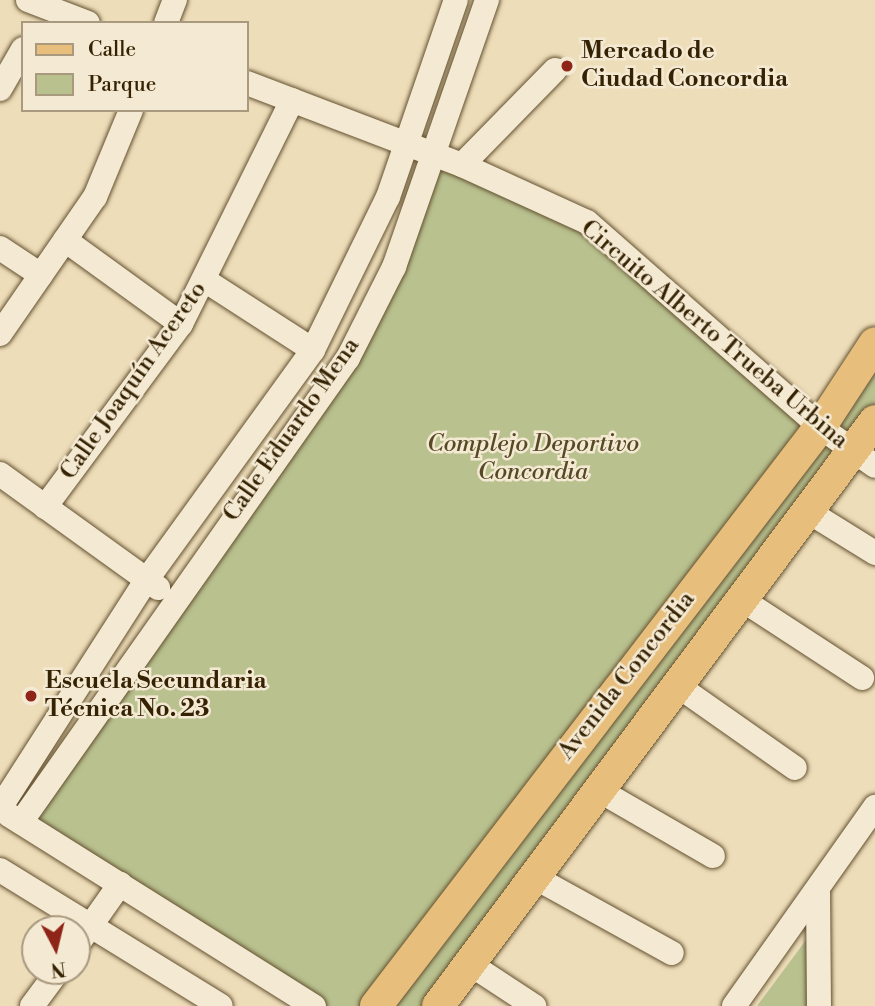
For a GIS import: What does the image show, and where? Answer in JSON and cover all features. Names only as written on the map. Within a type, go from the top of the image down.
[{"type":"main road","name":"Avenida Concordia","points":[[376,1006],[820,427],[875,343]]},
{"type":"main road","name":"Avenida Concordia","points":[[438,1006],[681,688],[809,512],[864,459],[875,421]]},
{"type":"street","points":[[167,21],[175,0]]},
{"type":"street","name":"Calle Eduardo Mena","points":[[7,814],[145,582],[313,350],[368,243],[456,0]]},
{"type":"street","name":"Calle Eduardo Mena","points":[[7,814],[174,596],[348,358],[394,267],[437,155],[487,0]]},
{"type":"street","points":[[40,7],[82,21]]},
{"type":"street","points":[[0,89],[21,52]]},
{"type":"street","points":[[462,165],[555,70]]},
{"type":"street","name":"Circuito Alberto Trueba Urbina","points":[[248,83],[462,165],[587,222],[820,427],[864,459]]},
{"type":"street","name":"Calle Joaquín Acereto","points":[[45,507],[181,324],[206,281],[292,100]]},
{"type":"street","points":[[0,334],[95,197],[130,112]]},
{"type":"street","points":[[65,240],[181,324]]},
{"type":"street","points":[[0,248],[41,275]]},
{"type":"street","points":[[206,281],[313,350]]},
{"type":"street","name":"Calle Joaquín Acereto","points":[[0,474],[145,582],[174,596]]},
{"type":"street","points":[[809,512],[875,553]]},
{"type":"street","points":[[744,601],[862,678]]},
{"type":"street","points":[[681,688],[795,768]]},
{"type":"street","points":[[602,792],[713,856]]},
{"type":"street","points":[[734,1006],[818,892],[875,807]]},
{"type":"street","points":[[7,814],[314,1006]]},
{"type":"street","points":[[0,870],[93,923],[208,1003]]},
{"type":"street","points":[[536,878],[672,953]]},
{"type":"street","points":[[91,926],[120,884]]},
{"type":"street","points":[[818,892],[819,1006]]},
{"type":"street","points":[[470,964],[534,1006]]},
{"type":"street","points":[[32,1006],[48,985]]},
{"type":"green space","name":"Complejo Deportivo Concordia","points":[[437,155],[587,222],[820,427],[381,1006],[314,1006],[21,822],[348,358]]},
{"type":"green space","points":[[875,362],[875,405],[867,417],[424,1006],[392,1006]]},
{"type":"green space","points":[[809,936],[811,1006],[757,1006]]},
{"type":"place","name":"Mercado de Ciudad Concordia","points":[[567,66]]},
{"type":"place","name":"Escuela Secundaria Técnica No. 23","points":[[31,696]]}]
